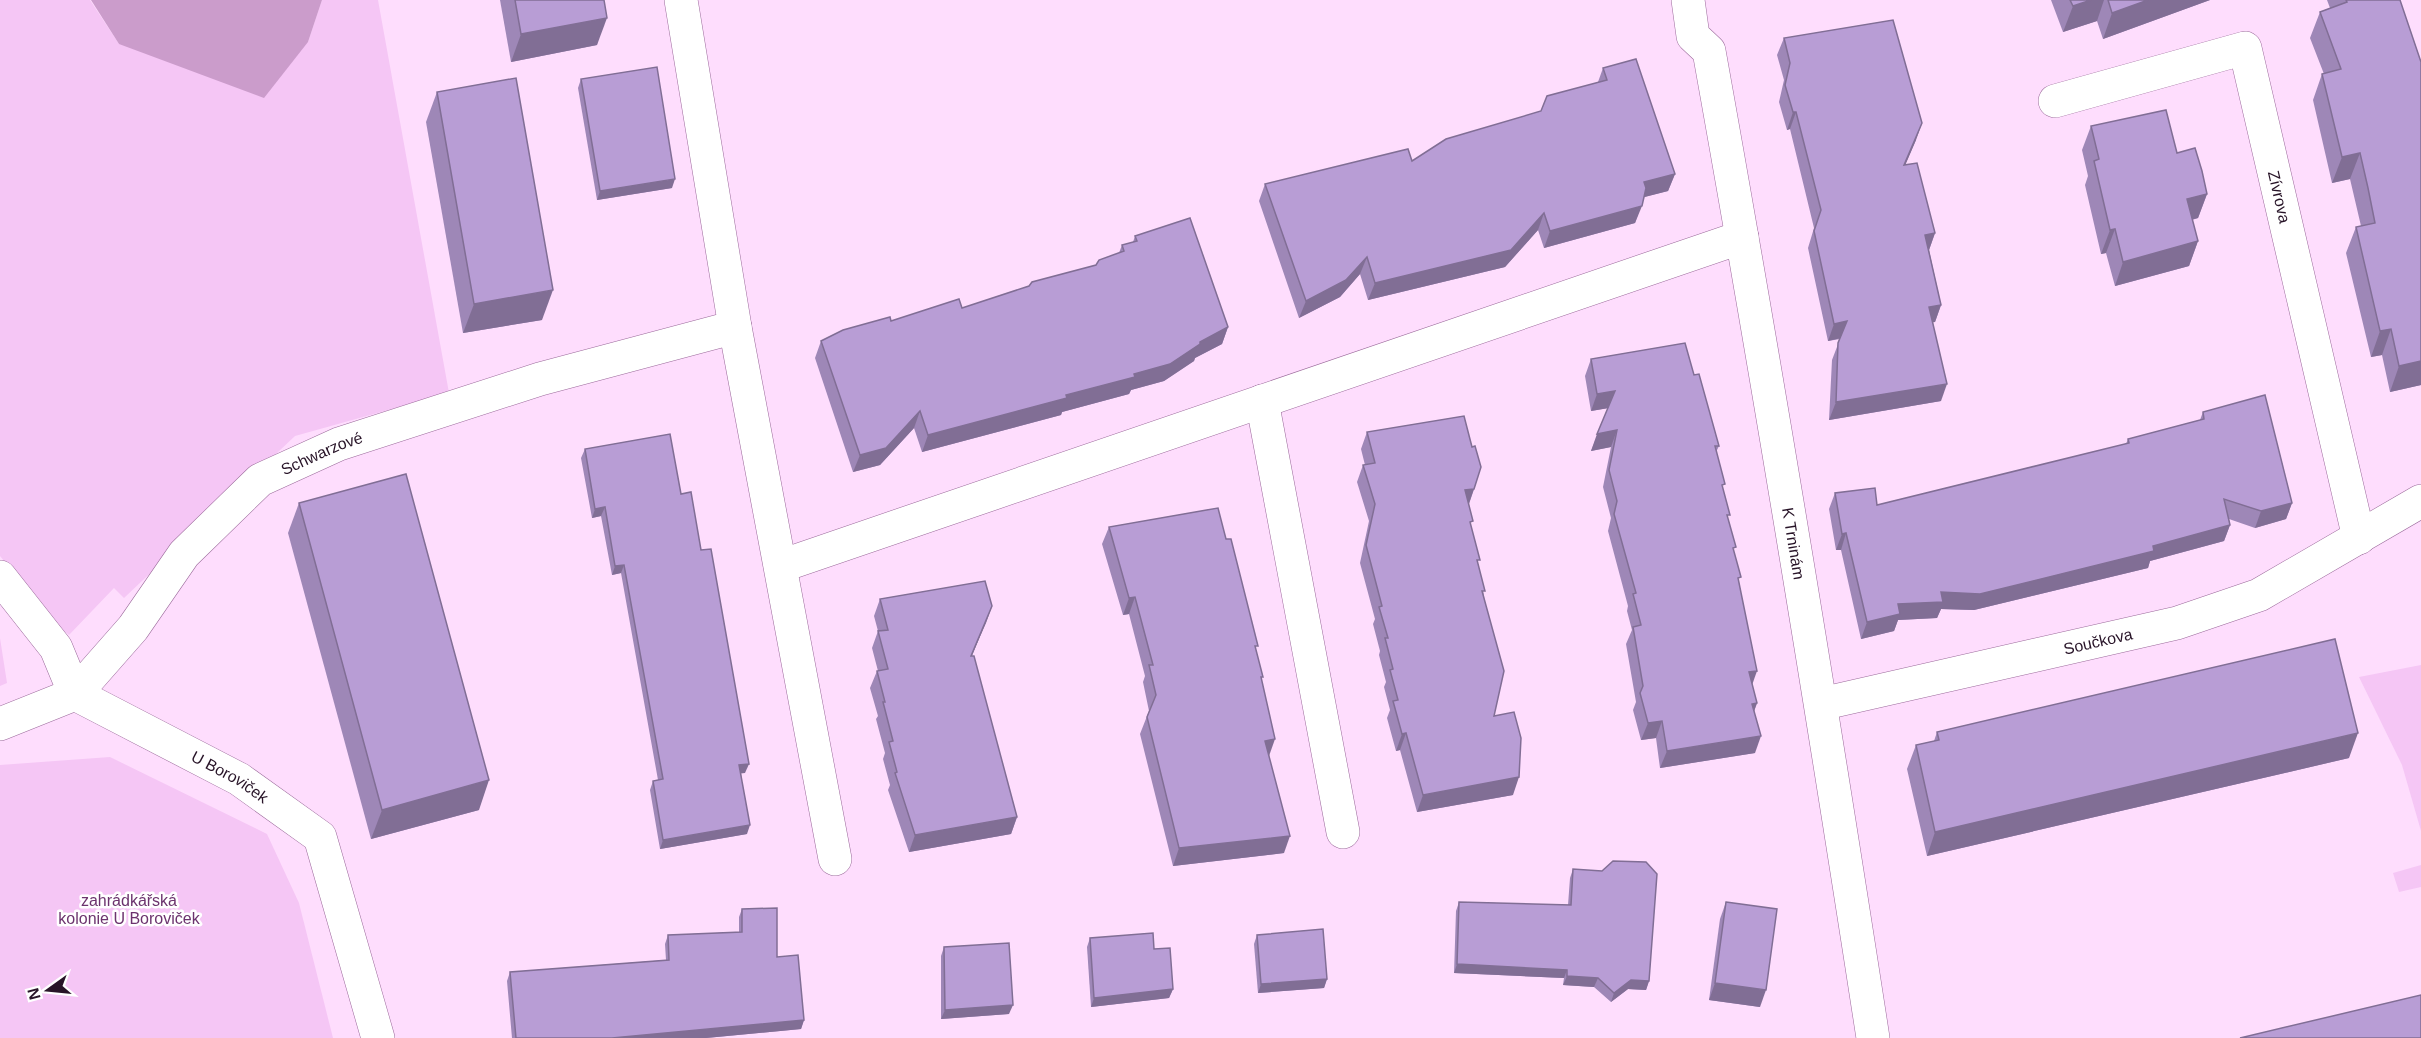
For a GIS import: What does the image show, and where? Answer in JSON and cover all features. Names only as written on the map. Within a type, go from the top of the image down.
[{"type":"street","points":[[681,0],[735,327],[836,859]]},
{"type":"street","name":"K Trninám","points":[[1688,0],[1693,36],[1709,51],[1821,704],[1873,1038]]},
{"type":"street","name":"Zívrova","points":[[2055,101],[2245,48],[2359,537]]},
{"type":"street","points":[[780,566],[1742,237]]},
{"type":"street","name":"Schwarzové","points":[[0,724],[75,694],[133,628],[184,555],[260,480],[349,440],[540,379],[735,327]]},
{"type":"street","points":[[1262,401],[1343,832]]},
{"type":"street","name":"Součkova","points":[[1821,704],[2177,623],[2259,595],[2421,501]]},
{"type":"street","points":[[0,577],[56,648],[75,694]]},
{"type":"street","name":"U Boroviček","points":[[75,694],[239,779],[320,837],[378,1038]]},
{"type":"green space","points":[[0,0],[90,0],[119,44],[308,42],[322,0],[378,0],[449,393],[295,436],[124,598],[114,588],[69,635],[55,623],[0,556]]},
{"type":"green space","points":[[0,638],[7,683],[0,686]]},
{"type":"green space","points":[[2421,665],[2421,831],[2402,765],[2359,677]]},
{"type":"green space","name":"zahrádkářská kolonie U Boroviček","points":[[110,757],[267,834],[299,903],[333,1038],[0,1038],[0,765]]},
{"type":"green space","points":[[2421,865],[2421,887],[2399,892],[2393,873]]},
{"type":"shaded area","points":[[91,0],[322,0],[308,42],[264,98],[119,44]]},
{"type":"building","points":[[515,0],[604,0],[607,18],[521,34]]},
{"type":"building","points":[[2070,0],[2091,0],[2073,6]]},
{"type":"building","points":[[2108,0],[2148,0],[2112,13]]},
{"type":"building","points":[[2346,0],[2400,0],[2421,62],[2421,361],[2399,366],[2391,329],[2380,331],[2356,227],[2375,223],[2360,153],[2342,157],[2322,74],[2341,69],[2320,12],[2347,2]]},
{"type":"building","points":[[1893,20],[1922,123],[1904,165],[1917,163],[1935,233],[1925,235],[1941,305],[1929,307],[1947,384],[1836,402],[1838,343],[1847,321],[1834,324],[1814,231],[1821,210],[1796,112],[1793,112],[1785,85],[1790,63],[1784,38]]},
{"type":"building","points":[[1636,59],[1675,174],[1644,182],[1646,188],[1642,206],[1550,231],[1544,213],[1511,250],[1375,283],[1367,257],[1346,280],[1306,301],[1265,184],[1408,149],[1412,161],[1446,139],[1541,111],[1547,96],[1607,80],[1603,68]]},
{"type":"building","points":[[657,67],[675,179],[600,191],[581,79]]},
{"type":"building","points":[[516,78],[553,290],[474,304],[437,92]]},
{"type":"building","points":[[2166,110],[2177,153],[2195,148],[2202,171],[2207,194],[2187,199],[2198,241],[2123,262],[2115,229],[2110,230],[2094,161],[2099,159],[2091,126]]},
{"type":"building","points":[[1190,218],[1228,327],[1200,342],[1170,364],[1134,374],[1135,377],[1066,395],[1067,398],[928,435],[920,411],[886,448],[860,455],[821,341],[843,330],[890,317],[891,321],[959,299],[962,308],[1029,286],[1032,282],[1096,265],[1099,260],[1124,251],[1122,245],[1137,241],[1135,236]]},
{"type":"building","points":[[1685,343],[1694,375],[1699,374],[1719,446],[1715,446],[1725,484],[1722,485],[1730,515],[1727,515],[1736,547],[1733,548],[1741,577],[1738,578],[1757,671],[1749,672],[1757,703],[1752,704],[1761,736],[1667,751],[1662,721],[1648,723],[1640,693],[1643,686],[1633,627],[1641,625],[1633,594],[1636,593],[1614,514],[1617,501],[1609,470],[1617,430],[1597,434],[1615,391],[1597,394],[1591,359]]},
{"type":"building","points":[[2265,395],[2292,503],[2261,511],[2224,499],[2230,525],[2153,546],[2154,551],[1980,594],[1941,592],[1943,602],[1898,604],[1900,614],[1867,622],[1846,533],[1842,534],[1835,493],[1875,488],[1877,505],[2129,443],[2128,439],[2204,419],[2203,412]]},
{"type":"building","points":[[1464,416],[1472,447],[1475,446],[1481,467],[1474,489],[1465,490],[1473,521],[1470,522],[1480,560],[1477,560],[1485,591],[1482,591],[1504,671],[1494,716],[1514,712],[1521,738],[1519,777],[1423,795],[1406,733],[1402,734],[1393,701],[1398,700],[1390,670],[1393,669],[1385,638],[1388,638],[1366,545],[1375,504],[1363,465],[1375,463],[1367,432]]},
{"type":"building","points":[[670,434],[681,494],[691,492],[701,550],[711,549],[749,764],[739,765],[750,825],[663,840],[653,781],[663,779],[624,565],[615,566],[605,507],[595,509],[585,449]]},
{"type":"building","points":[[406,474],[489,780],[382,810],[299,503]]},
{"type":"building","points":[[1218,508],[1226,539],[1231,539],[1258,646],[1255,646],[1275,739],[1265,741],[1290,836],[1179,848],[1147,717],[1156,695],[1149,665],[1153,665],[1135,597],[1129,598],[1109,527]]},
{"type":"building","points":[[985,581],[992,606],[971,656],[974,656],[1017,817],[915,835],[895,773],[897,772],[889,742],[893,741],[877,671],[888,669],[878,631],[888,630],[880,599]]},
{"type":"building","points":[[2335,639],[2358,733],[1935,832],[1916,745],[1939,740],[1937,732]]},
{"type":"building","points":[[1613,861],[1646,862],[1657,874],[1649,981],[1631,980],[1614,993],[1598,978],[1567,976],[1567,970],[1457,964],[1459,902],[1571,905],[1573,869],[1602,871]]},
{"type":"building","points":[[1726,902],[1777,909],[1766,990],[1715,983]]},
{"type":"building","points":[[777,908],[777,957],[798,955],[804,1020],[612,1038],[516,1038],[510,972],[669,960],[668,935],[742,932],[742,909]]},
{"type":"building","points":[[1323,929],[1327,979],[1261,984],[1257,935]]},
{"type":"building","points":[[1153,933],[1154,949],[1170,948],[1173,989],[1094,998],[1090,938]]},
{"type":"building","points":[[1009,943],[1013,1005],[945,1010],[944,947]]},
{"type":"building","points":[[2421,995],[2421,1038],[2240,1038]]}]
